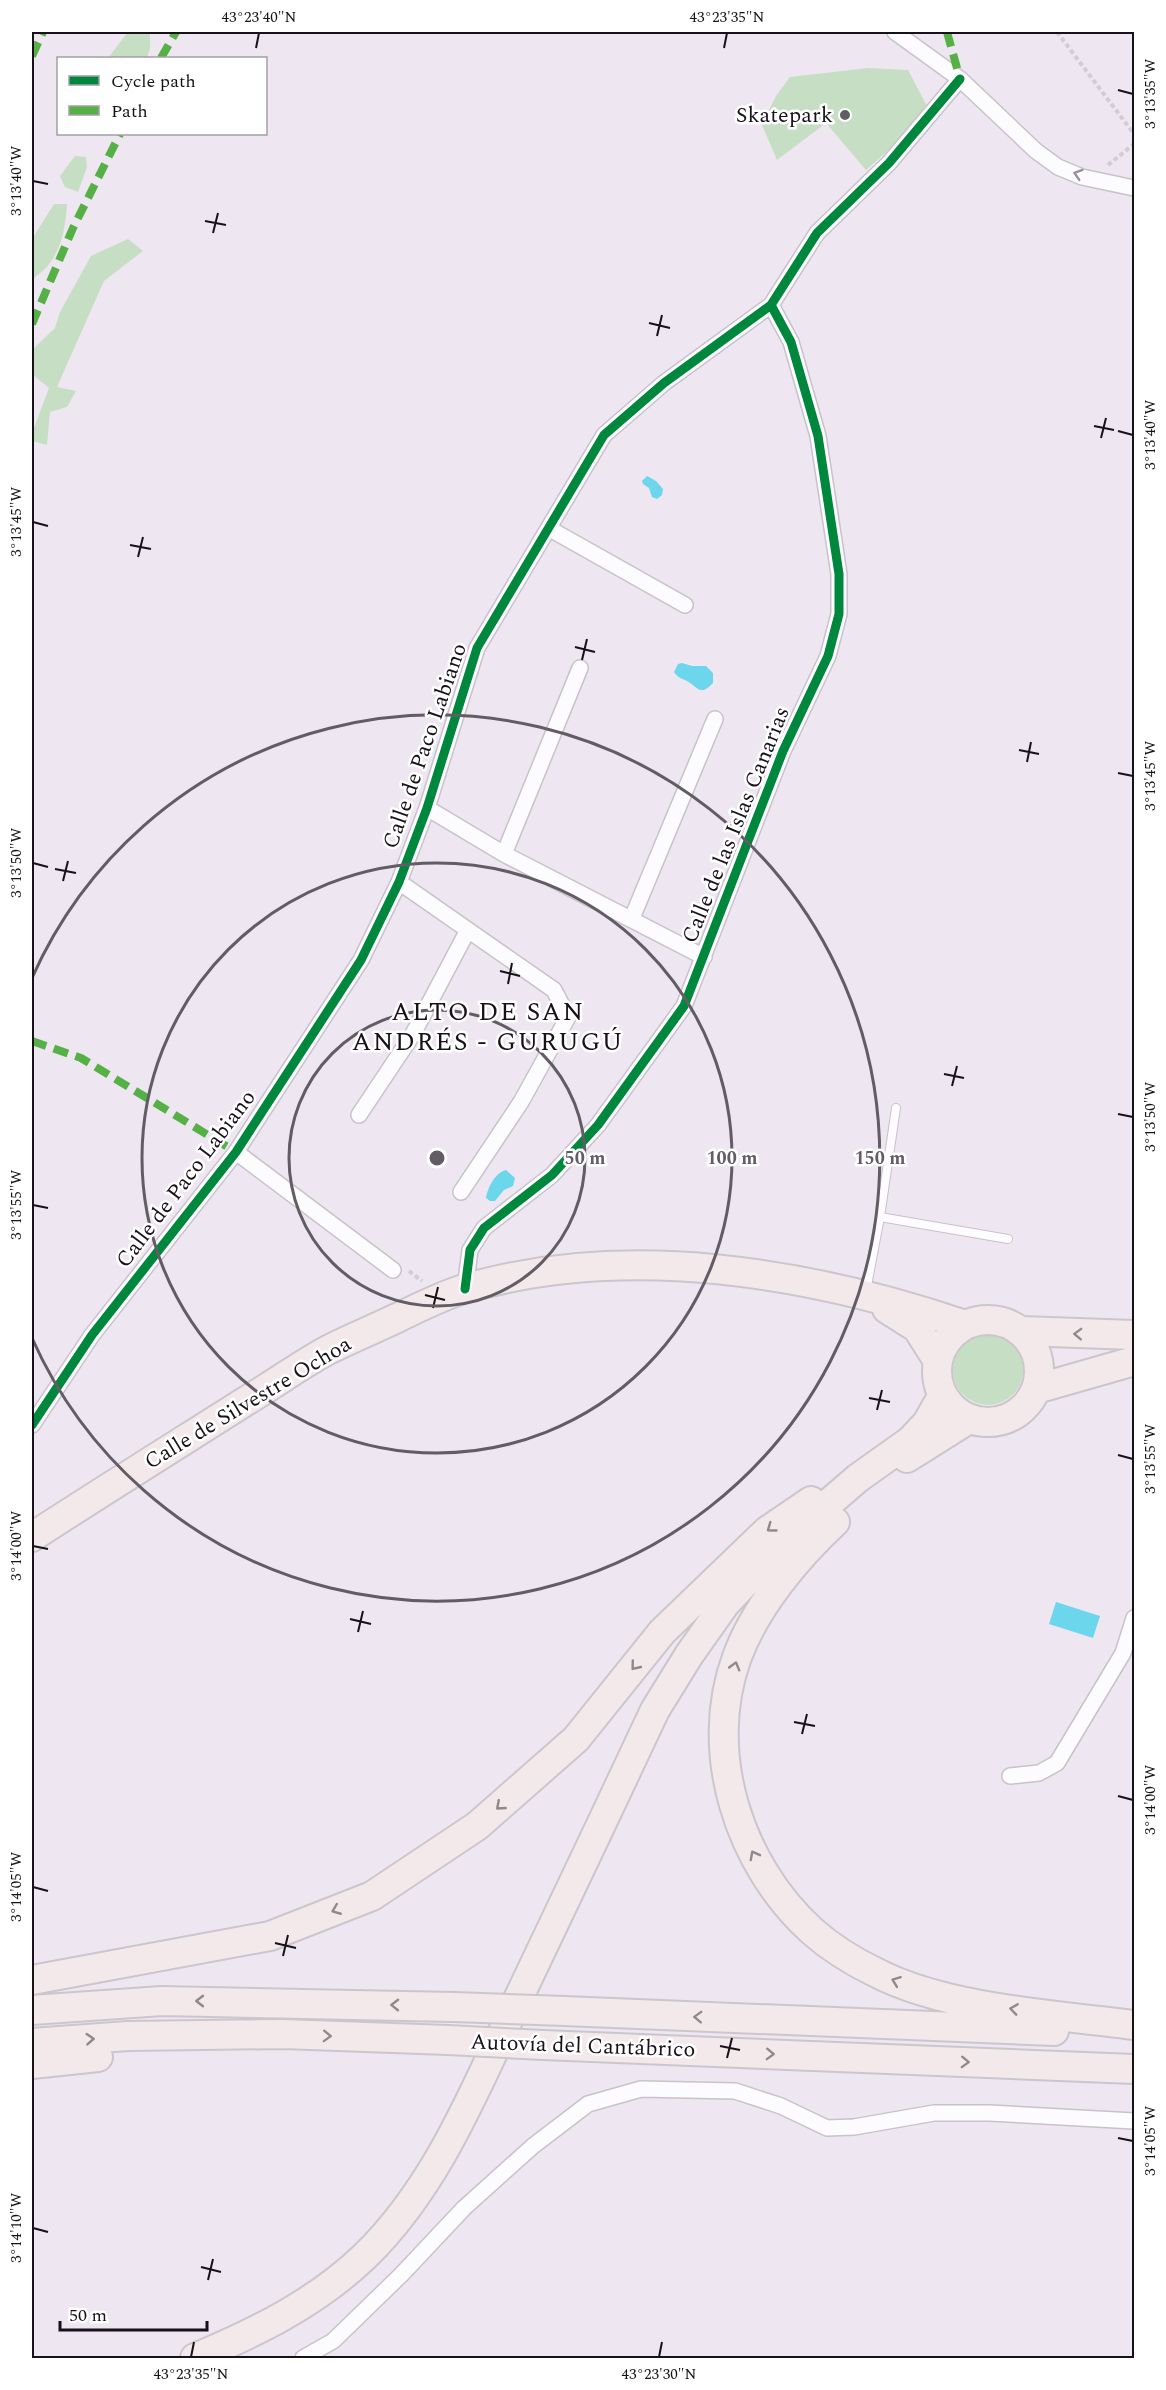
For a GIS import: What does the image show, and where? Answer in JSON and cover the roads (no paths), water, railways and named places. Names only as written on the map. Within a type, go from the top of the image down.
[{"type":"highway","name":"Calle de Silvestre Ochoa","points":[[32,1536],[327,1351],[428,1303],[465,1289],[542,1271],[591,1266],[691,1267],[763,1276],[865,1295],[910,1306],[965,1325]]},
{"type":"highway","points":[[865,1295],[917,1328],[938,1361]]},
{"type":"highway","points":[[980,1320],[1009,1323],[1022,1331],[1032,1343],[1038,1358],[1040,1374],[1036,1389],[1028,1404],[1016,1414],[1001,1421],[985,1422],[969,1419],[949,1405],[938,1378],[938,1361],[943,1346],[952,1334],[965,1325],[980,1320]]},
{"type":"highway","points":[[1022,1331],[1134,1335]]},
{"type":"highway","points":[[1036,1389],[1134,1361]]},
{"type":"highway","points":[[195,2358],[250,2335],[309,2302],[365,2256],[418,2194],[460,2122],[655,1710],[689,1655],[725,1604],[756,1571],[808,1521],[858,1478],[910,1441],[927,1423],[943,1395]]},
{"type":"highway","points":[[794,1536],[899,1463],[969,1419]]},
{"type":"highway","points":[[899,1463],[819,1536],[768,1599],[746,1635],[736,1660],[724,1719],[725,1760],[739,1822],[753,1854],[771,1883],[797,1917],[830,1946],[879,1975],[935,1994],[986,2005],[1134,2025]]},
{"type":"highway","points":[[32,1980],[270,1936],[372,1896],[477,1826],[576,1739],[662,1632],[767,1531],[814,1499],[858,1478]]},
{"type":"highway","name":"Autovía del Cantábrico","points":[[32,2010],[162,2001],[259,2001],[1134,2034]]},
{"type":"highway","points":[[32,2064],[198,2049],[283,2034]]},
{"type":"highway","name":"Autovía del Cantábrico","points":[[32,2043],[128,2036],[283,2034],[1134,2068]]},
{"type":"street","points":[[895,32],[960,79],[1036,151],[1058,167],[1091,178],[1134,188]]},
{"type":"street","name":"Calle de Paco Labiano","points":[[32,1425],[92,1335],[236,1152],[361,960],[399,882],[427,808],[477,648],[604,435],[664,383],[771,305],[817,233],[889,163],[960,79]]},
{"type":"street","name":"Calle de las Islas Canarias","points":[[465,1289],[470,1250],[484,1228],[552,1175],[598,1125],[684,1006],[783,751],[828,656],[839,614],[839,574],[818,436],[791,342],[771,305]]},
{"type":"street","points":[[550,529],[685,605]]},
{"type":"street","points":[[504,854],[580,668]]},
{"type":"street","points":[[632,918],[715,719]]},
{"type":"street","points":[[427,808],[504,854],[704,957]]},
{"type":"street","name":"Calle de Paco Labiano","points":[[399,882],[554,990],[568,1017],[521,1102],[461,1192]]},
{"type":"street","points":[[360,1115],[413,1034],[468,930]]},
{"type":"street","name":"Calle de Paco Labiano","points":[[236,1152],[393,1270]]},
{"type":"street","points":[[1010,1776],[1039,1773],[1057,1763],[1129,1655],[1134,1618]]},
{"type":"street","points":[[303,2358],[333,2342],[402,2274],[464,2208],[533,2146],[588,2104],[641,2090],[735,2091],[781,2106],[827,2128],[854,2127],[934,2113],[1134,2121]]},
{"type":"lane","points":[[865,1295],[880,1217],[896,1108]]},
{"type":"lane","points":[[880,1217],[1008,1239]]},
{"type":"water","points":[[647,476],[663,489],[662,495],[657,499],[652,497],[649,488],[643,484],[642,481]]},
{"type":"water","points":[[678,664],[706,666],[713,673],[713,683],[699,690],[678,677],[674,672]]},
{"type":"water","points":[[506,1170],[515,1178],[513,1186],[504,1190],[495,1201],[490,1201],[486,1198],[490,1185],[495,1177]]},
{"type":"water","points":[[1056,1602],[1100,1616],[1093,1638],[1049,1624]]},
{"type":"place","name":"Skatepark","points":[[845,115]]},
{"type":"district","name":"ALTO DE SAN ANDRÉS - GURUGÚ","points":[[488,1027]]}]
